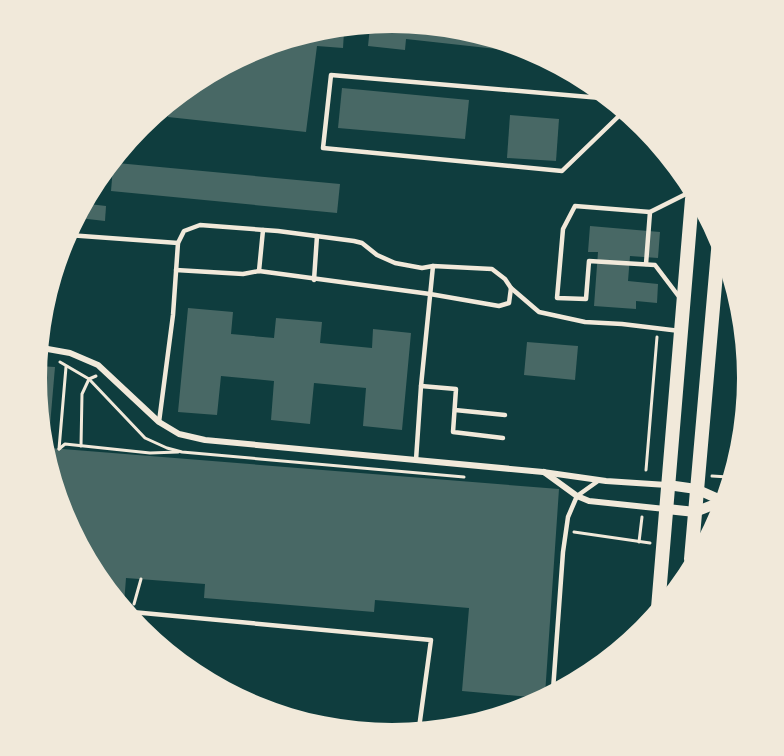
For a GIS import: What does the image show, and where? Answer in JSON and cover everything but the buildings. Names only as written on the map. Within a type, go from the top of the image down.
[{"type":"main road","points":[[659,596],[691,207]]},
{"type":"main road","points":[[692,549],[717,262]]},
{"type":"street","points":[[49,349],[70,353],[98,365],[159,422],[179,434],[205,440],[543,472],[606,481],[668,485],[696,489],[716,498]]},
{"type":"street","points":[[543,472],[577,496],[602,503],[695,512],[713,505]]},
{"type":"lane","points":[[593,97],[331,75],[323,148],[562,171],[617,118]]},
{"type":"lane","points":[[683,303],[655,265],[589,261],[586,299],[557,298],[563,230],[575,206],[650,212],[684,195]]},
{"type":"lane","points":[[646,264],[650,212]]},
{"type":"lane","points":[[159,422],[173,315],[178,243],[184,231],[200,225],[317,236],[362,243],[377,255],[395,263],[422,268],[433,266],[492,269],[539,312],[585,322],[681,331]]},
{"type":"lane","points":[[259,271],[262,230]]},
{"type":"lane","points":[[78,236],[178,243]]},
{"type":"lane","points":[[314,280],[317,236]]},
{"type":"lane","points":[[416,460],[433,266]]},
{"type":"lane","points":[[176,270],[243,274],[259,271],[430,294],[499,306],[508,303],[511,288]]},
{"type":"lane","points":[[421,386],[456,389],[453,432],[502,438]]},
{"type":"lane","points":[[455,410],[505,415]]},
{"type":"lane","points":[[554,682],[568,517],[577,496],[597,481],[606,481]]},
{"type":"lane","points":[[142,615],[431,640],[420,722]]},
{"type":"path","points":[[646,470],[657,328]]},
{"type":"path","points":[[66,366],[59,448],[65,444],[150,453],[182,452]]},
{"type":"path","points":[[81,446],[82,394],[89,379]]},
{"type":"path","points":[[639,542],[643,507]]},
{"type":"path","points":[[566,531],[663,544]]},
{"type":"path","points":[[134,606],[141,579]]}]
